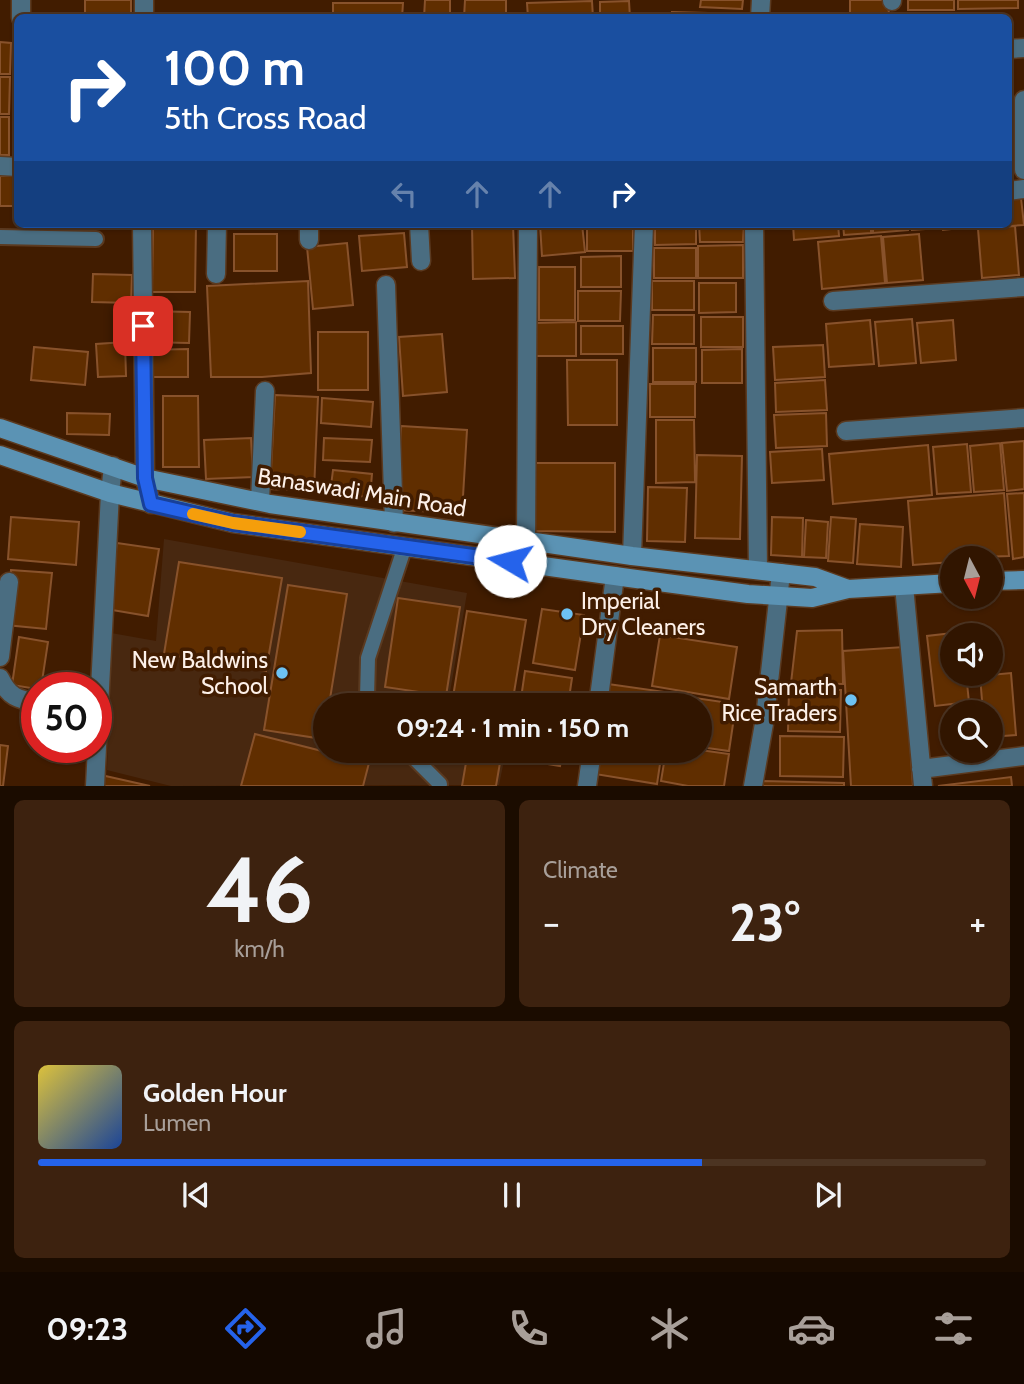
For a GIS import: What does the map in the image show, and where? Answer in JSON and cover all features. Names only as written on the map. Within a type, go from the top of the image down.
[{"type":"main road","name":"Banaswadi Main Road","points":[[0,428],[145,478],[260,501],[394,523],[632,556],[815,577],[848,590]]},
{"type":"main road","name":"Banaswadi Main Road","points":[[0,455],[110,493],[233,523],[615,576],[748,594],[812,598],[848,590],[940,584]]},
{"type":"main road","points":[[1003,581],[1024,580]]},
{"type":"street","points":[[1024,100],[1024,170]]},
{"type":"street","points":[[142,228],[145,478],[151,504]]},
{"type":"street","points":[[216,274],[217,228]]},
{"type":"street","points":[[419,228],[421,261]]},
{"type":"street","points":[[526,541],[528,228]]},
{"type":"street","points":[[632,556],[644,228]]},
{"type":"street","points":[[754,228],[758,570]]},
{"type":"street","points":[[386,285],[394,523]]},
{"type":"street","points":[[833,301],[1024,287]]},
{"type":"street","points":[[260,501],[265,391]]},
{"type":"street","points":[[846,431],[1024,418]]},
{"type":"street","points":[[99,672],[113,466]]},
{"type":"street","points":[[753,786],[765,718],[781,573]]},
{"type":"street","points":[[600,693],[615,576]]},
{"type":"street","points":[[0,657],[9,582]]},
{"type":"street","points":[[904,586],[922,777],[1024,756]]},
{"type":"street","points":[[0,678],[6,689],[21,700]]},
{"type":"street","points":[[95,786],[96,763]]},
{"type":"street","points":[[587,786],[590,763]]},
{"type":"lane","points":[[0,237],[96,239]]},
{"type":"lane","points":[[367,693],[368,658],[405,546]]},
{"type":"lane","points":[[419,763],[440,784]]},
{"type":"shaded area","name":"New Baldwins School","points":[[164,539],[467,593],[450,693],[313,693],[313,763],[504,763],[499,785],[171,786],[107,770],[107,763],[112,763],[111,633],[156,641]]},
{"type":"building","points":[[85,0],[131,0],[131,14],[85,14]]},
{"type":"building","points":[[425,0],[450,0],[450,14],[424,14]]},
{"type":"building","points":[[465,0],[506,0],[506,14],[464,14]]},
{"type":"building","points":[[701,0],[743,0],[742,9],[700,7]]},
{"type":"building","points":[[850,0],[888,0],[889,14],[850,14]]},
{"type":"building","points":[[908,0],[954,0],[954,10],[908,10]]},
{"type":"building","points":[[958,0],[1018,0],[1018,8],[958,9]]},
{"type":"building","points":[[592,1],[593,14],[528,14],[527,3]]},
{"type":"building","points":[[629,1],[630,14],[600,14],[600,2]]},
{"type":"building","points":[[333,3],[403,3],[402,14],[333,14]]},
{"type":"building","points":[[672,12],[745,14],[672,14]]},
{"type":"building","points":[[0,42],[11,43],[10,74],[0,74]]},
{"type":"building","points":[[0,77],[10,77],[9,114],[0,114]]},
{"type":"building","points":[[0,117],[9,117],[9,155],[0,155]]},
{"type":"building","points":[[0,176],[14,176],[14,206],[0,206]]},
{"type":"building","points":[[1021,198],[1024,225],[1012,226],[1012,199]]},
{"type":"building","points":[[1015,226],[1019,275],[982,278],[978,229]]},
{"type":"building","points":[[153,228],[196,228],[195,292],[152,292]]},
{"type":"building","points":[[472,228],[513,228],[515,278],[473,279]]},
{"type":"building","points":[[540,228],[582,228],[585,252],[542,256]]},
{"type":"building","points":[[587,228],[633,228],[633,251],[587,251]]},
{"type":"building","points":[[655,228],[696,228],[696,244],[655,245]]},
{"type":"building","points":[[699,228],[744,228],[743,242],[700,242]]},
{"type":"building","points":[[793,228],[838,228],[839,236],[794,240]]},
{"type":"building","points":[[843,228],[871,228],[871,233],[844,235]]},
{"type":"building","points":[[873,228],[908,228],[908,230],[873,233]]},
{"type":"building","points":[[404,233],[407,267],[362,271],[359,236]]},
{"type":"building","points":[[234,234],[277,234],[277,271],[234,271]]},
{"type":"building","points":[[919,234],[923,280],[887,283],[883,237]]},
{"type":"building","points":[[881,236],[885,283],[822,289],[818,242]]},
{"type":"building","points":[[347,243],[353,305],[313,309],[307,247]]},
{"type":"building","points":[[743,245],[743,278],[698,278],[698,246]]},
{"type":"building","points":[[654,248],[696,248],[696,278],[654,278]]},
{"type":"building","points":[[621,256],[621,287],[581,287],[581,257]]},
{"type":"building","points":[[539,267],[575,267],[575,320],[539,320]]},
{"type":"building","points":[[93,274],[132,275],[131,303],[92,302]]},
{"type":"building","points":[[308,281],[311,373],[211,377],[207,286]]},
{"type":"building","points":[[652,281],[694,281],[694,310],[652,310]]},
{"type":"building","points":[[699,283],[736,283],[736,312],[699,313]]},
{"type":"building","points":[[578,291],[621,291],[620,321],[578,321]]},
{"type":"building","points":[[146,311],[190,312],[189,343],[146,342]]},
{"type":"building","points":[[653,315],[694,315],[694,344],[652,344]]},
{"type":"building","points":[[701,317],[743,317],[743,347],[701,347]]},
{"type":"building","points":[[912,319],[916,363],[879,366],[875,322]]},
{"type":"building","points":[[870,320],[874,364],[829,367],[826,324]]},
{"type":"building","points":[[953,320],[956,360],[921,363],[917,323]]},
{"type":"building","points":[[576,322],[576,356],[532,356],[532,323]]},
{"type":"building","points":[[581,326],[623,326],[623,354],[581,354]]},
{"type":"building","points":[[318,332],[368,332],[368,390],[318,390]]},
{"type":"building","points":[[442,334],[447,392],[403,396],[399,337]]},
{"type":"building","points":[[125,342],[126,376],[98,377],[96,344]]},
{"type":"building","points":[[823,345],[825,377],[775,380],[773,347]]},
{"type":"building","points":[[34,347],[88,352],[85,385],[31,380]]},
{"type":"building","points":[[653,348],[696,348],[696,382],[653,382]]},
{"type":"building","points":[[188,349],[188,377],[148,377],[148,350]]},
{"type":"building","points":[[742,349],[742,383],[702,383],[702,350]]},
{"type":"building","points":[[567,360],[617,360],[617,425],[568,425]]},
{"type":"building","points":[[825,380],[827,410],[776,412],[775,383]]},
{"type":"building","points":[[650,384],[695,384],[695,417],[650,417]]},
{"type":"building","points":[[275,395],[318,397],[314,491],[270,489]]},
{"type":"building","points":[[163,396],[198,396],[199,467],[163,467]]},
{"type":"building","points":[[322,398],[373,402],[371,427],[321,423]]},
{"type":"building","points":[[67,413],[110,414],[109,435],[67,434]]},
{"type":"building","points":[[826,413],[827,446],[776,448],[774,415]]},
{"type":"building","points":[[656,420],[694,420],[695,482],[656,483]]},
{"type":"building","points":[[401,426],[467,430],[462,513],[396,510]]},
{"type":"building","points":[[251,438],[253,477],[206,479],[204,440]]},
{"type":"building","points":[[324,438],[372,440],[370,462],[323,460]]},
{"type":"building","points":[[1024,441],[1024,489],[1007,491],[1002,443]]},
{"type":"building","points":[[1000,443],[1004,490],[974,492],[970,446]]},
{"type":"building","points":[[967,444],[971,492],[937,494],[933,447]]},
{"type":"building","points":[[928,445],[932,495],[833,504],[829,454]]},
{"type":"building","points":[[822,449],[824,480],[772,483],[770,452]]},
{"type":"building","points":[[697,455],[742,456],[740,539],[695,538]]},
{"type":"building","points":[[532,463],[615,463],[615,532],[532,531]]},
{"type":"building","points":[[333,470],[372,474],[370,497],[330,494]]},
{"type":"building","points":[[648,487],[687,488],[685,542],[647,541]]},
{"type":"building","points":[[1004,493],[1009,556],[1003,556],[1003,546],[940,546],[940,563],[913,565],[908,501]]},
{"type":"building","points":[[1024,493],[1024,557],[1013,559],[1007,494]]},
{"type":"building","points":[[11,517],[79,522],[76,565],[8,559]]},
{"type":"building","points":[[772,517],[803,518],[802,557],[771,555]]},
{"type":"building","points":[[831,517],[856,519],[853,563],[828,561]]},
{"type":"building","points":[[806,520],[828,522],[826,558],[804,557]]},
{"type":"building","points":[[860,524],[903,527],[901,567],[857,564]]},
{"type":"building","points":[[117,543],[159,549],[148,616],[106,609]]},
{"type":"building","points":[[179,562],[282,578],[266,671],[164,654]]},
{"type":"building","points":[[11,570],[52,573],[46,629],[6,625]]},
{"type":"building","points":[[288,585],[347,594],[331,693],[313,693],[313,737],[264,730]]},
{"type":"building","points":[[398,598],[460,607],[446,693],[385,687]]},
{"type":"building","points":[[542,609],[584,615],[575,670],[533,663]]},
{"type":"building","points":[[467,611],[526,620],[514,693],[454,693]]},
{"type":"building","points":[[842,630],[843,684],[791,683],[797,631]]},
{"type":"building","points":[[940,634],[940,686],[967,686],[969,700],[940,700],[940,705],[935,706],[927,636]]},
{"type":"building","points":[[660,635],[737,647],[729,699],[712,696],[712,693],[693,693],[652,686]]},
{"type":"building","points":[[19,637],[48,642],[43,672],[21,672],[21,686],[12,685]]},
{"type":"building","points":[[904,647],[913,786],[851,786],[843,651]]},
{"type":"building","points":[[525,671],[572,678],[570,693],[522,693]]},
{"type":"building","points":[[1011,673],[1016,735],[1003,736],[1003,700],[982,700],[981,686],[1003,686],[1003,674]]},
{"type":"building","points":[[608,684],[672,693],[607,693]]},
{"type":"building","points":[[789,689],[841,690],[840,732],[788,731]]},
{"type":"building","points":[[712,700],[736,704],[729,751],[712,749]]},
{"type":"building","points":[[255,734],[313,749],[313,763],[369,763],[363,786],[241,786]]},
{"type":"building","points":[[780,736],[844,737],[843,777],[780,776]]},
{"type":"building","points":[[0,745],[8,746],[3,786],[0,786]]},
{"type":"building","points":[[712,752],[729,754],[724,786],[688,786],[661,781],[664,763],[712,763]]},
{"type":"building","points":[[466,763],[500,763],[496,786],[462,786]]},
{"type":"building","points":[[596,763],[660,763],[657,784],[595,774]]},
{"type":"building","points":[[101,775],[150,786],[101,786]]},
{"type":"building","points":[[1011,777],[1012,786],[938,786]]},
{"type":"building","points":[[763,781],[844,783],[844,786],[763,786]]},
{"type":"slow traffic","points":[[193,514],[233,523],[300,532]]},
{"type":"place","name":"Imperial Dry Cleaners","points":[[567,614]]},
{"type":"place","name":"New Baldwins School","points":[[282,673]]},
{"type":"place","name":"Samarth Rice Traders","points":[[851,700]]},
{"type":"route","points":[[143,326],[145,478],[151,504],[233,523],[510,561]]}]
